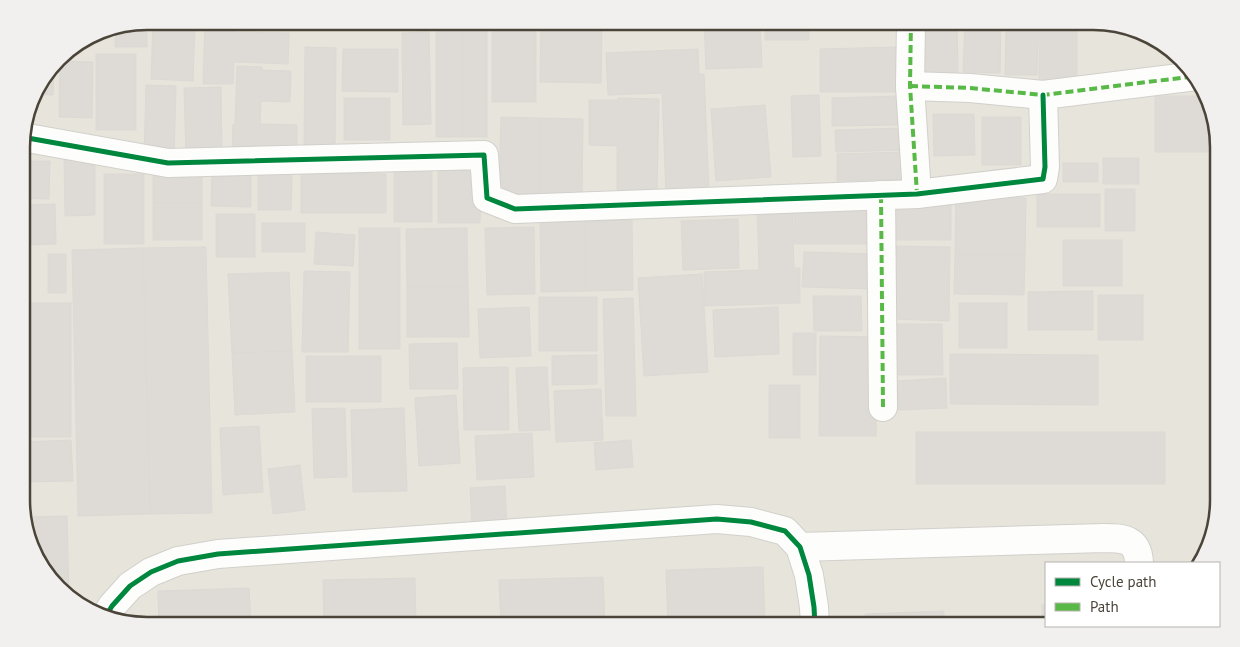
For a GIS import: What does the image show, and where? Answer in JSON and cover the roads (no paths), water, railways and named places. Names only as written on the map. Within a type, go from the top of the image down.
[{"type":"street","points":[[911,30],[910,86],[917,194]]},
{"type":"street","points":[[910,86],[970,88],[1043,94],[1187,77]]},
{"type":"street","points":[[30,138],[168,163],[484,155],[487,198],[515,209],[917,194],[1043,179],[1046,167],[1043,94]]},
{"type":"street","points":[[881,195],[883,407]]},
{"type":"street","points":[[109,610],[130,586],[151,572],[178,561],[218,554],[717,519],[752,522],[785,532],[800,547],[809,575],[815,617]]},
{"type":"street","points":[[800,547],[1124,538],[1134,545],[1139,562]]}]
